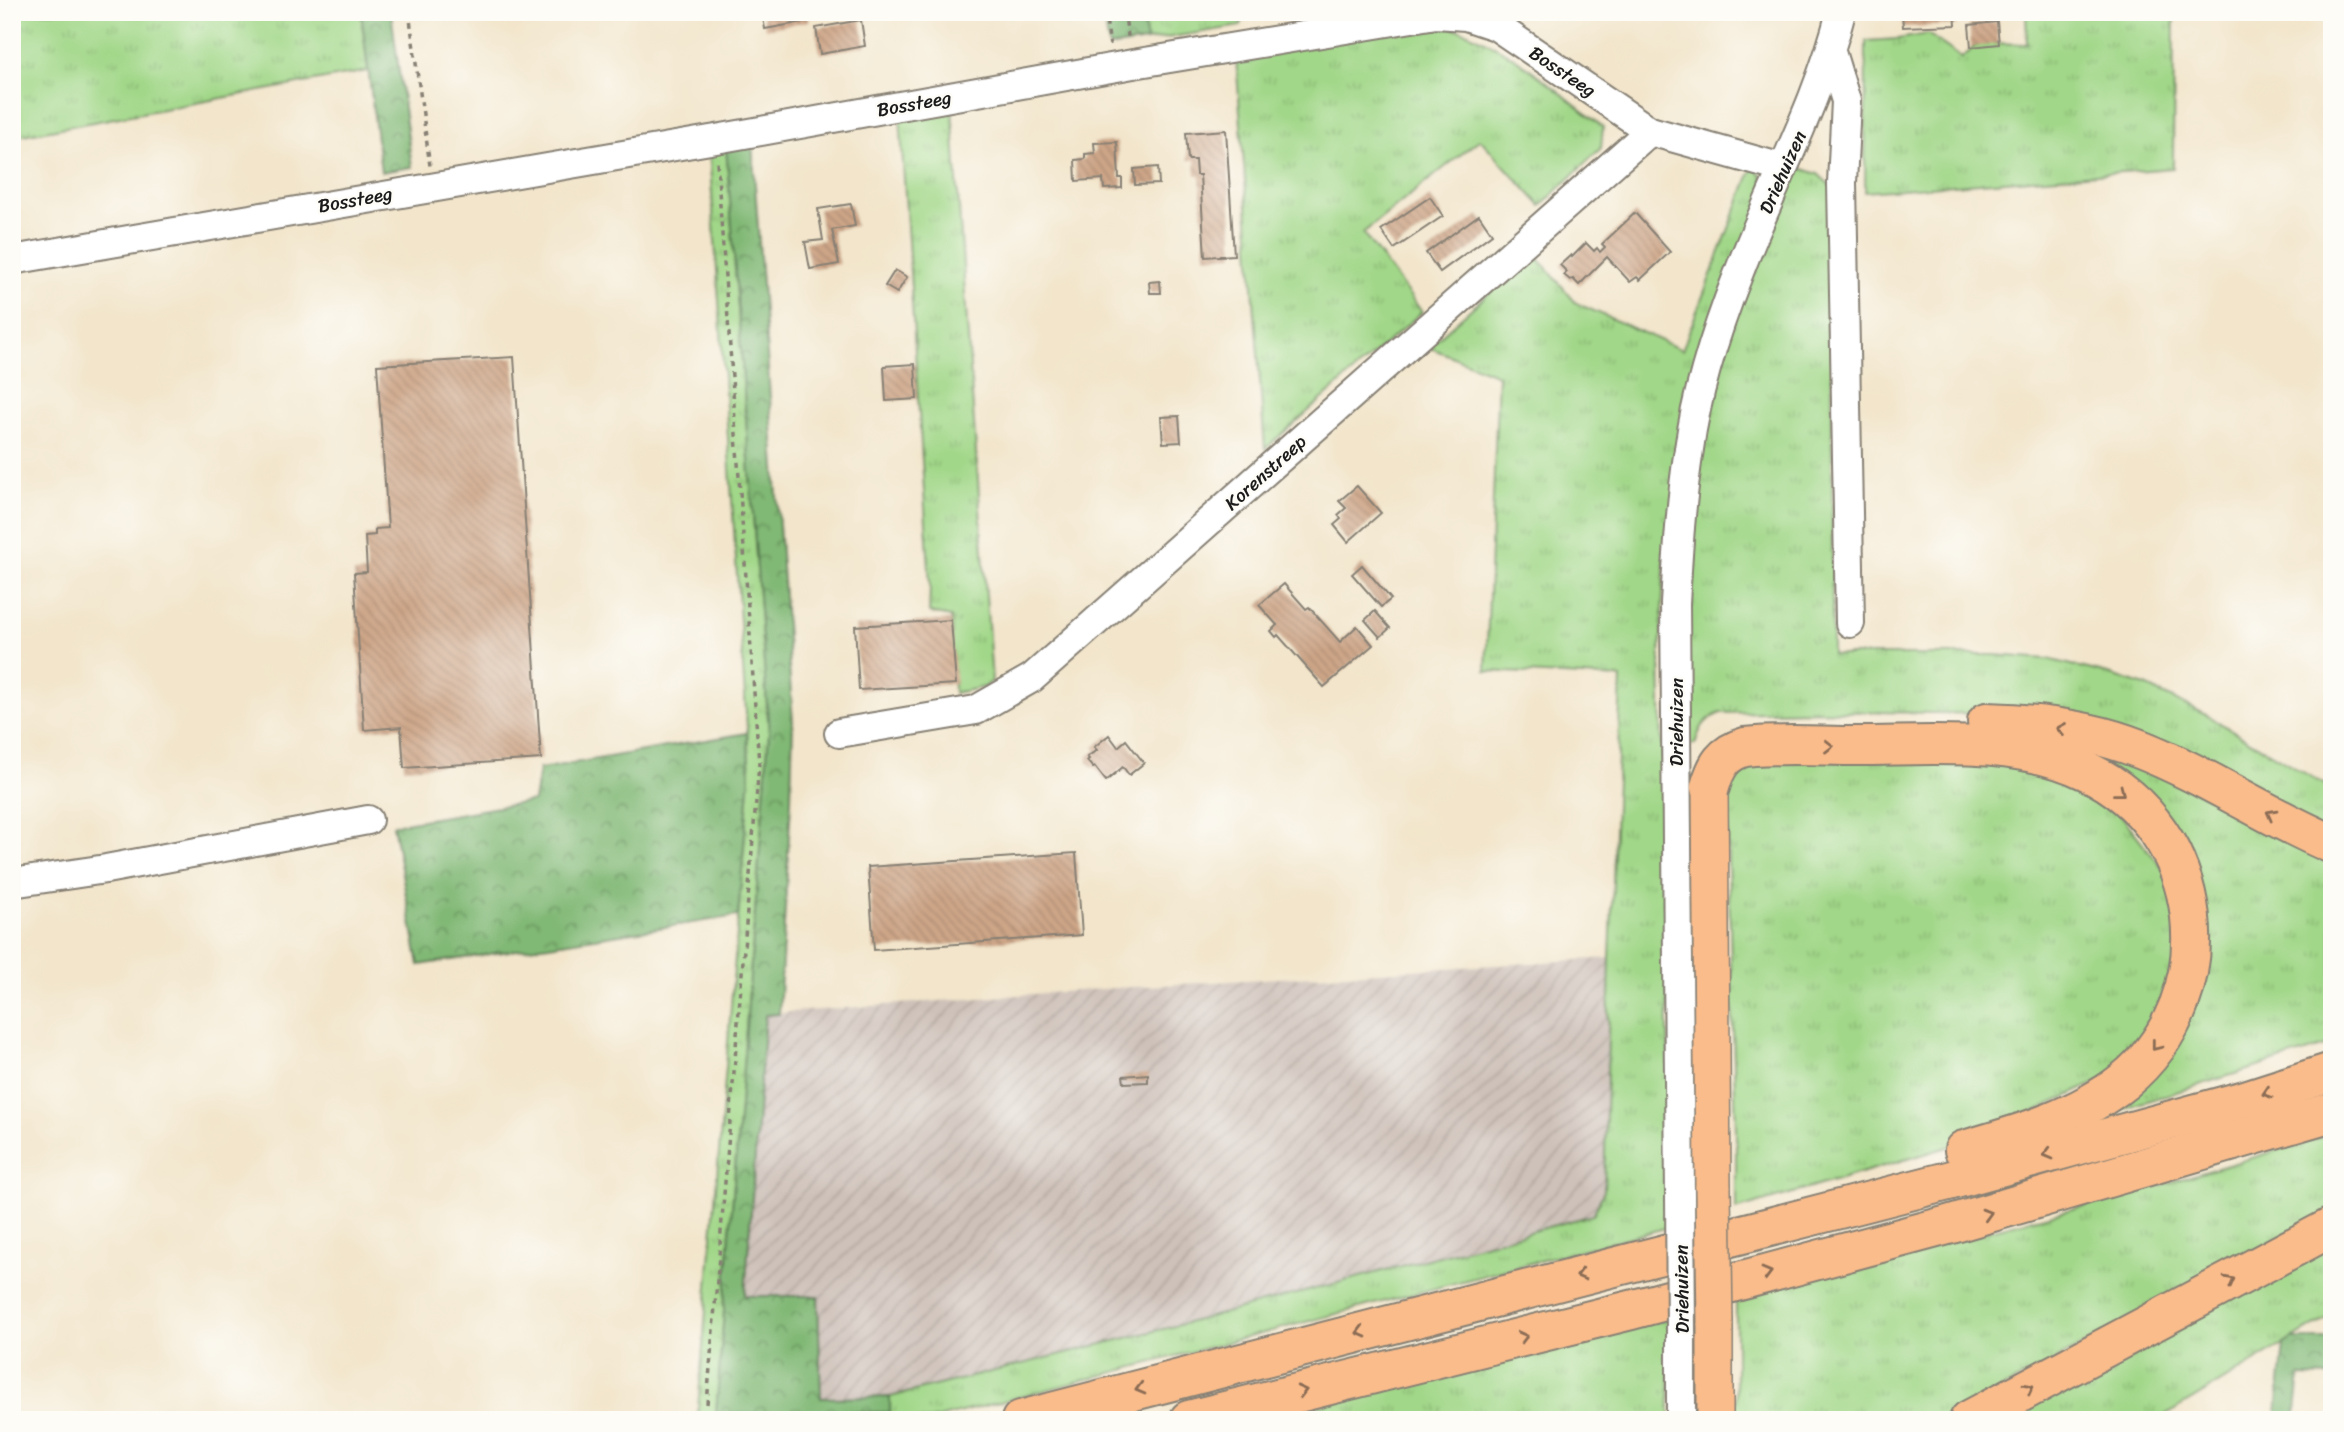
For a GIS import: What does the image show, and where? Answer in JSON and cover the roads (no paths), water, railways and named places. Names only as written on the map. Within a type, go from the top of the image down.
[{"type":"highway","points":[[1710,787],[1711,751],[1715,741],[1731,729],[1747,723],[1927,720],[2012,723],[2092,735],[2138,748],[2332,844]]},
{"type":"highway","points":[[1647,1258],[1771,1208],[2010,1137],[2077,1111],[2123,1082],[2161,1040],[2180,1004],[2191,956],[2188,899],[2182,877],[2160,835],[2146,815],[2118,790],[2086,770],[2055,758],[2030,752],[1977,747],[1754,746],[1737,749],[1725,756],[1715,770],[1710,787]]},
{"type":"highway","points":[[1021,1420],[1948,1181],[2245,1100],[2332,1072]]},
{"type":"highway","points":[[1189,1420],[1631,1310],[1948,1225],[2332,1112]]},
{"type":"highway","points":[[1969,1420],[2332,1227]]},
{"type":"main road","name":"Driehuizen","points":[[1710,787],[1715,1420]]},
{"type":"street","name":"Driehuizen","points":[[1681,1420],[1675,603],[1681,506],[1689,446],[1703,380],[1738,274],[1832,52],[1841,12]]},
{"type":"street","name":"Bossteeg","points":[[12,260],[1436,14],[1466,16],[1496,26],[1650,131],[1782,168]]},
{"type":"street","name":"Driehuizen","points":[[1832,52],[1846,101],[1842,183],[1850,624]]},
{"type":"street","name":"Korenstreep","points":[[839,733],[976,710],[1032,678],[1650,131]]},
{"type":"street","points":[[12,883],[106,869],[369,820]]}]
